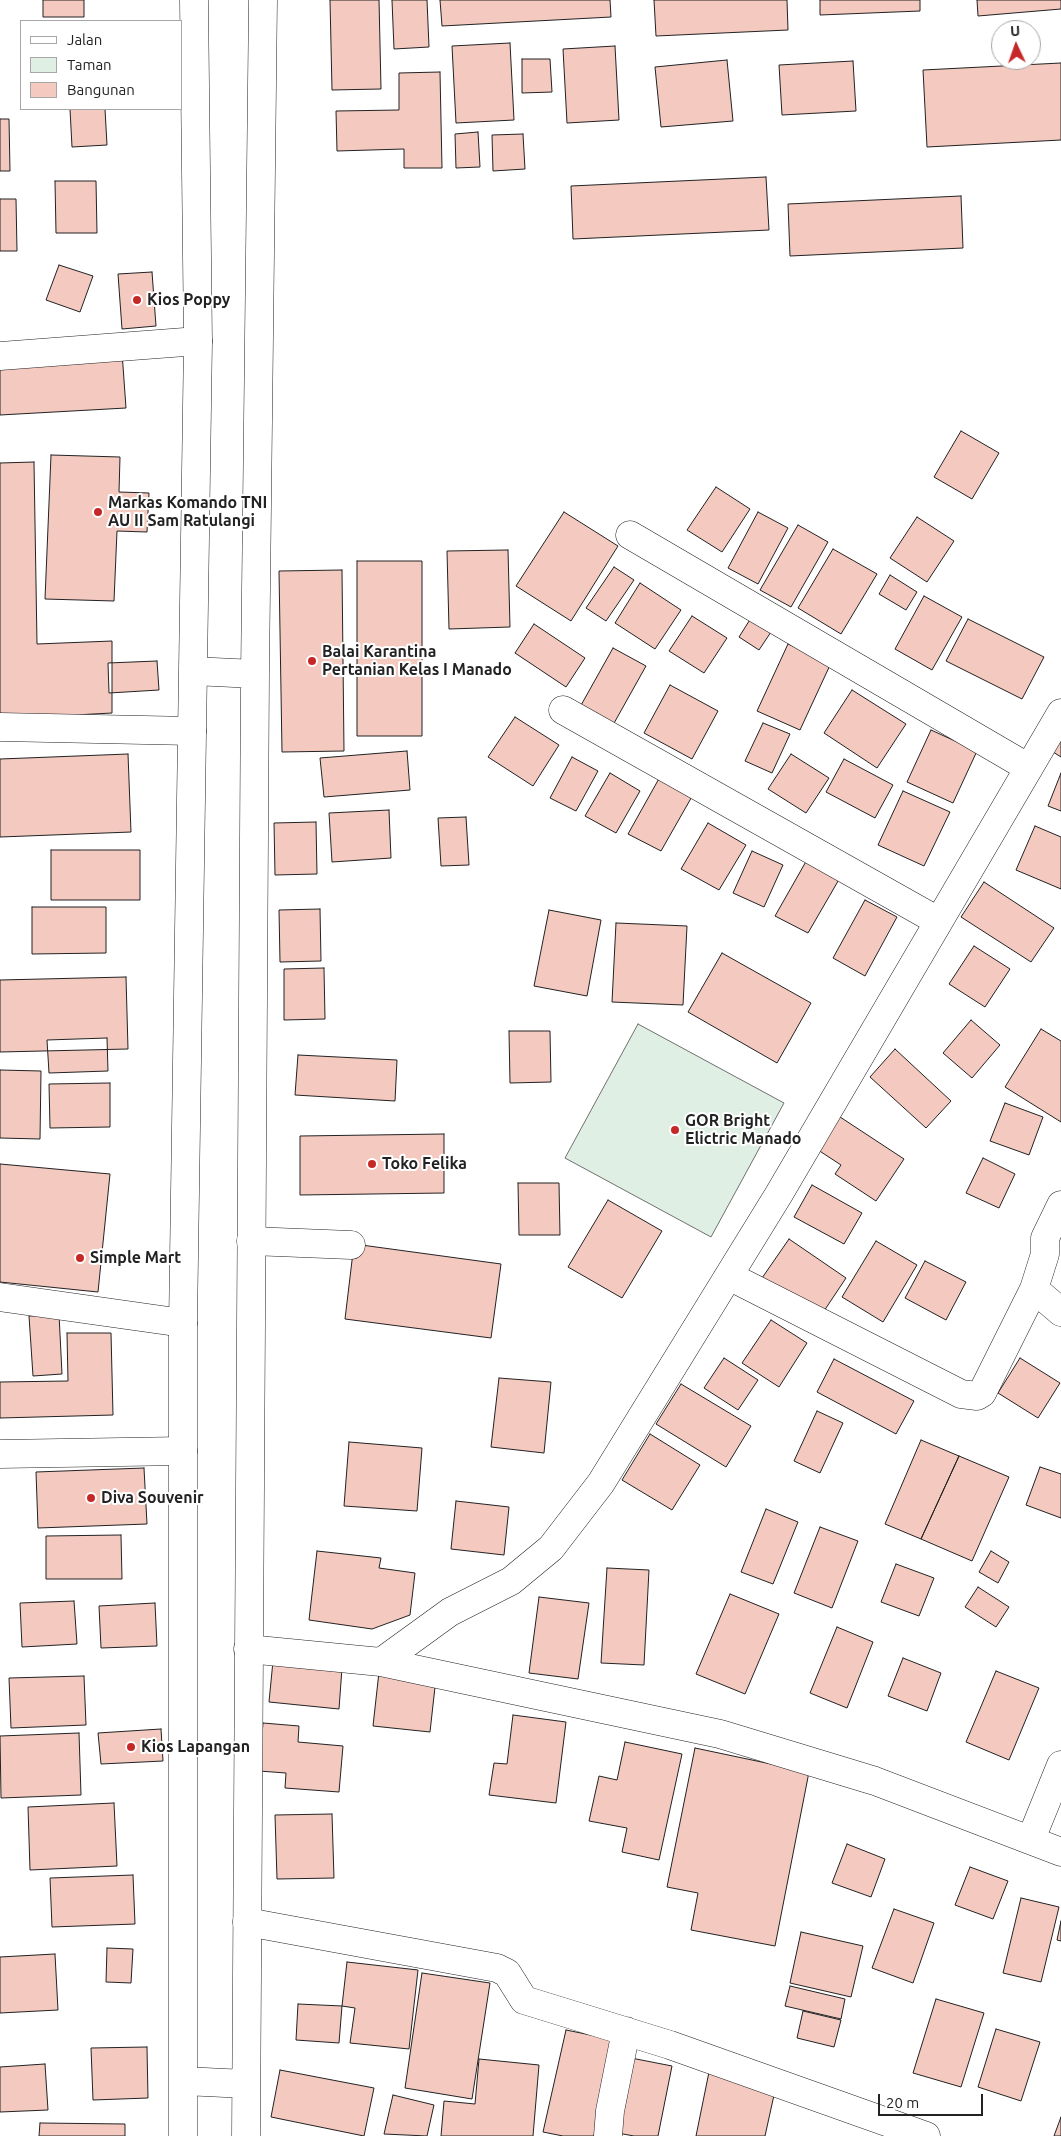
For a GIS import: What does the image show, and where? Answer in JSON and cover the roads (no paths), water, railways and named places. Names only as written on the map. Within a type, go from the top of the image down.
[{"type":"main road","points":[[183,2136],[183,1324],[198,341],[194,0]]},
{"type":"main road","points":[[246,2136],[255,674],[263,0]]},
{"type":"main road","points":[[0,356],[198,341]]},
{"type":"main road","points":[[630,535],[1029,768]]},
{"type":"main road","points":[[192,671],[255,674]]},
{"type":"main road","points":[[564,710],[938,921]]},
{"type":"main road","points":[[381,1662],[450,1612],[511,1581],[551,1548],[620,1455],[729,1276],[1061,713]]},
{"type":"main road","points":[[0,727],[192,730]]},
{"type":"main road","points":[[729,1276],[961,1394],[977,1396],[982,1393],[1034,1289],[1044,1261],[1045,1238],[1061,1205]]},
{"type":"main road","points":[[251,1240],[351,1245]]},
{"type":"main road","points":[[1034,1289],[1061,1312]]},
{"type":"main road","points":[[0,1297],[183,1324]]},
{"type":"main road","points":[[0,1454],[183,1451]]},
{"type":"main road","points":[[248,1649],[381,1662],[720,1734],[875,1781],[1061,1852]]},
{"type":"main road","points":[[1031,1839],[1061,1765]]},
{"type":"main road","points":[[247,1922],[497,1968],[507,1972],[524,2000],[670,2044],[926,2136]]},
{"type":"main road","points":[[608,2136],[610,2111],[626,2031]]},
{"type":"main road","points":[[184,2081],[246,2084]]},
{"type":"place","name":"Kios Poppy","points":[[137,300]]},
{"type":"place","name":"Markas Komando TNI AU II Sam Ratulangi","points":[[98,512]]},
{"type":"place","name":"Balai Karantina Pertanian Kelas I Manado","points":[[312,661]]},
{"type":"place","name":"GOR Bright Elictric Manado","points":[[675,1130]]},
{"type":"place","name":"Toko Felika","points":[[372,1164]]},
{"type":"place","name":"Simple Mart","points":[[80,1258]]},
{"type":"place","name":"Diva Souvenir","points":[[91,1498]]},
{"type":"place","name":"Kios Lapangan","points":[[131,1747]]}]
